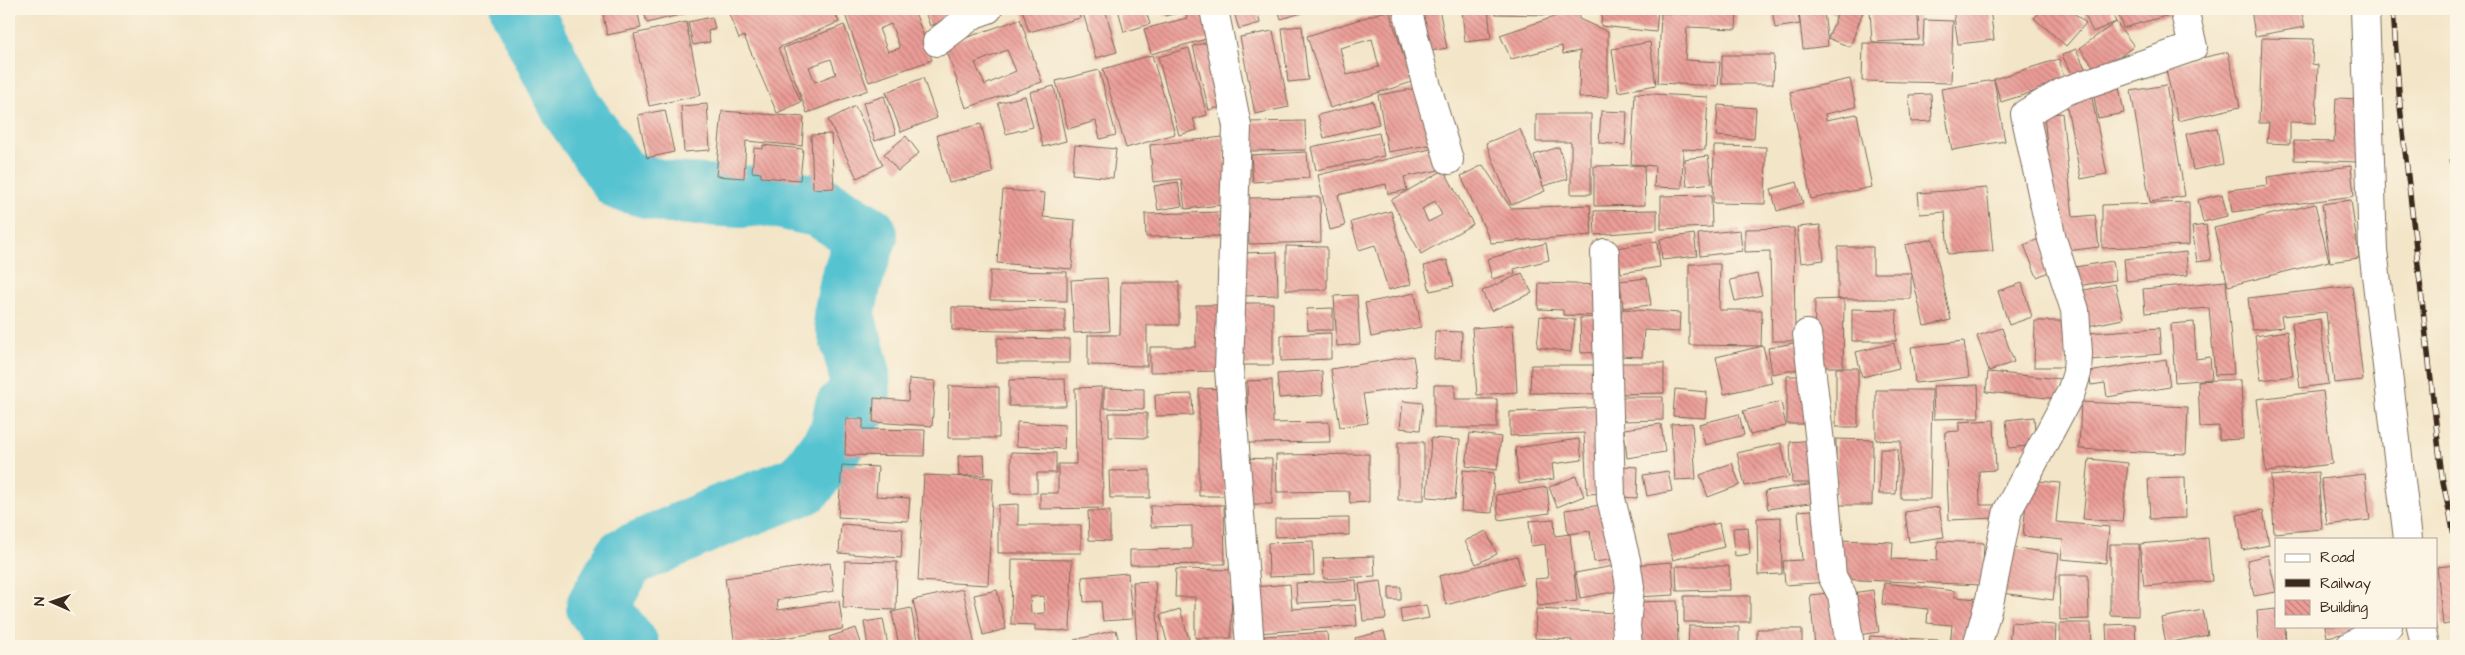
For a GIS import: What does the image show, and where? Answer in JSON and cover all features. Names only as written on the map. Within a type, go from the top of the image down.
[{"type":"street","points":[[937,42],[974,14],[988,9]]},
{"type":"street","points":[[1214,9],[1237,126],[1229,369],[1250,646]]},
{"type":"street","points":[[1408,9],[1427,87],[1449,160]]},
{"type":"street","points":[[1977,646],[1990,599],[2008,510],[2071,392],[2077,373],[2078,353],[2075,310],[2052,239],[2025,114],[2065,91],[2193,47],[2184,9]]},
{"type":"street","points":[[2365,9],[2373,250],[2408,538]]},
{"type":"street","points":[[1605,253],[1611,499],[1626,560],[1630,587],[1626,625],[1628,646]]},
{"type":"street","points":[[1807,334],[1821,452],[1832,576],[1842,595],[1850,646]]},
{"type":"street","points":[[2350,646],[2384,628]]},
{"type":"street","points":[[2421,628],[2425,646]]},
{"type":"building","points":[[602,9],[637,9],[641,28],[607,35]]},
{"type":"building","points":[[643,9],[703,9],[647,23]]},
{"type":"building","points":[[727,9],[791,9],[794,15],[806,9],[833,9],[839,22],[778,48],[801,102],[777,113],[744,36],[739,39]]},
{"type":"building","points":[[843,9],[914,9],[932,60],[869,82]],"holes":[[[891,24],[900,48],[888,52],[879,29]]]},
{"type":"building","points":[[924,9],[978,9],[930,26]]},
{"type":"building","points":[[1022,9],[1078,9],[1080,18],[1029,32]]},
{"type":"building","points":[[1082,9],[1105,9],[1117,52],[1096,58]]},
{"type":"building","points":[[1118,9],[1145,9],[1150,24],[1124,32]]},
{"type":"building","points":[[1163,9],[1202,9],[1210,38],[1151,54],[1144,29],[1187,18],[1186,11],[1165,16]]},
{"type":"building","points":[[1233,9],[1257,9],[1260,23],[1239,29]]},
{"type":"building","points":[[1278,9],[1301,9],[1302,13],[1281,19]]},
{"type":"building","points":[[1417,9],[1439,9],[1447,48],[1425,52]]},
{"type":"building","points":[[1462,9],[1488,9],[1491,39],[1465,42]]},
{"type":"building","points":[[1495,9],[1548,9],[1548,15],[1495,14]]},
{"type":"building","points":[[1578,9],[1579,19],[1608,32],[1608,97],[1579,98],[1580,51],[1563,54],[1562,46],[1511,59],[1500,35]]},
{"type":"building","points":[[1602,9],[1658,9],[1656,32],[1601,26]]},
{"type":"building","points":[[1691,9],[1737,9],[1736,29],[1687,27],[1685,60],[1720,62],[1718,86],[1658,83],[1661,13],[1690,14]]},
{"type":"building","points":[[1772,9],[1797,9],[1800,24],[1775,28]]},
{"type":"building","points":[[1826,9],[1864,9],[1850,47],[1828,38],[1837,15]]},
{"type":"building","points":[[1870,9],[1909,9],[1909,16],[1918,15],[1919,40],[1872,42]]},
{"type":"building","points":[[1915,9],[1948,9],[1948,12],[1915,12]]},
{"type":"building","points":[[1953,9],[1990,9],[1994,40],[1958,44]]},
{"type":"building","points":[[2043,9],[2069,9],[2086,23],[2066,46],[2034,18]]},
{"type":"building","points":[[2082,9],[2110,9],[2116,22],[2093,32]]},
{"type":"building","points":[[2117,9],[2174,9],[2176,13],[2123,28]]},
{"type":"building","points":[[2251,9],[2301,9],[2305,27],[2255,36]]},
{"type":"building","points":[[1389,10],[1412,82],[1330,108],[1307,36]],"holes":[[[1372,39],[1379,67],[1347,75],[1340,48]]]},
{"type":"building","points":[[1824,11],[1828,46],[1803,49],[1799,13]]},
{"type":"building","points":[[712,17],[715,29],[708,31],[710,42],[693,45],[688,22]]},
{"type":"building","points":[[1020,19],[1042,82],[966,108],[945,45]],"holes":[[[1007,50],[1016,71],[985,85],[975,63]]]},
{"type":"building","points":[[1924,20],[1953,21],[1951,83],[1862,81],[1863,43],[1923,45]]},
{"type":"building","points":[[686,22],[701,95],[649,106],[634,34]]},
{"type":"building","points":[[2116,22],[2134,46],[2098,73],[2080,48]]},
{"type":"building","points":[[844,25],[868,90],[807,113],[783,48]],"holes":[[[831,59],[836,74],[815,82],[809,67]]]},
{"type":"building","points":[[1302,26],[1308,80],[1288,82],[1282,28]]},
{"type":"building","points":[[1273,31],[1289,107],[1255,114],[1240,37]]},
{"type":"building","points":[[2262,38],[2313,39],[2312,64],[2318,65],[2316,123],[2290,122],[2290,144],[2267,143],[2269,123],[2259,123]]},
{"type":"building","points":[[1213,41],[1229,105],[1209,110],[1193,46]]},
{"type":"building","points":[[1650,42],[1656,85],[1618,92],[1612,49]]},
{"type":"building","points":[[1189,48],[1207,115],[1193,119],[1197,130],[1179,135],[1158,57]]},
{"type":"building","points":[[2076,49],[2087,72],[2073,78],[2062,55]]},
{"type":"building","points":[[2228,52],[2240,107],[2178,121],[2165,66]]},
{"type":"building","points":[[1152,55],[1175,134],[1126,148],[1103,69]]},
{"type":"building","points":[[1722,55],[1774,55],[1773,84],[1722,84]]},
{"type":"building","points":[[2059,59],[2065,82],[2001,102],[1994,79]]},
{"type":"building","points":[[1099,70],[1116,135],[1100,139],[1096,121],[1068,129],[1056,81]]},
{"type":"building","points":[[923,78],[937,118],[901,132],[886,92]]},
{"type":"building","points":[[1850,79],[1856,107],[1825,114],[1826,120],[1857,114],[1872,187],[1811,199],[1790,92]]},
{"type":"building","points":[[1994,80],[2005,141],[1952,150],[1941,89]]},
{"type":"building","points":[[2166,85],[2185,196],[2150,202],[2131,91]]},
{"type":"building","points":[[1054,86],[1066,141],[1043,147],[1030,92]]},
{"type":"building","points":[[1424,87],[1434,144],[1388,152],[1378,95]]},
{"type":"building","points":[[2119,87],[2124,113],[2098,118],[2093,92]]},
{"type":"building","points":[[1635,93],[1708,97],[1705,150],[1683,149],[1682,188],[1654,187],[1655,166],[1631,164]]},
{"type":"building","points":[[2091,93],[2107,174],[2081,179],[2065,97]]},
{"type":"building","points":[[1931,94],[1932,121],[1911,122],[1909,95]]},
{"type":"building","points":[[884,96],[896,134],[875,141],[863,103]]},
{"type":"building","points":[[1025,96],[1033,127],[1006,134],[998,103]]},
{"type":"building","points":[[2336,98],[2361,99],[2359,162],[2294,160],[2294,141],[2334,142]]},
{"type":"building","points":[[1373,101],[1379,124],[1324,138],[1318,115]]},
{"type":"building","points":[[707,104],[710,150],[684,152],[681,106]]},
{"type":"building","points":[[1718,105],[1756,108],[1754,139],[1716,136]]},
{"type":"building","points":[[855,106],[883,165],[857,178],[828,120]]},
{"type":"building","points":[[665,110],[674,152],[647,158],[638,115]]},
{"type":"building","points":[[722,111],[804,117],[802,146],[746,141],[744,178],[716,176]]},
{"type":"building","points":[[1601,111],[1627,112],[1625,145],[1599,143]]},
{"type":"building","points":[[2062,113],[2073,217],[2095,215],[2099,247],[2058,252],[2044,115]]},
{"type":"building","points":[[1536,114],[1591,114],[1591,194],[1571,194],[1571,142],[1536,142]]},
{"type":"building","points":[[1305,121],[1306,150],[1249,151],[1248,122]]},
{"type":"building","points":[[981,124],[993,173],[949,183],[937,135]]},
{"type":"building","points":[[2217,128],[2223,164],[2193,170],[2186,134]]},
{"type":"building","points":[[1520,129],[1545,191],[1511,205],[1486,143]]},
{"type":"building","points":[[1379,133],[1384,156],[1316,170],[1311,147]]},
{"type":"building","points":[[831,134],[834,188],[813,189],[811,135]]},
{"type":"building","points":[[906,136],[919,153],[898,171],[884,154]]},
{"type":"building","points":[[1223,137],[1230,204],[1185,209],[1181,179],[1153,182],[1150,145]]},
{"type":"building","points":[[763,145],[803,149],[800,180],[761,177],[761,173],[752,172],[754,148],[763,149]]},
{"type":"building","points":[[1075,145],[1116,149],[1113,178],[1072,174]]},
{"type":"building","points":[[1714,146],[1766,147],[1765,204],[1713,203]]},
{"type":"building","points":[[1559,147],[1568,179],[1543,186],[1534,155]]},
{"type":"building","points":[[1435,148],[1439,170],[1404,177],[1407,190],[1388,194],[1386,184],[1338,195],[1345,226],[1330,230],[1318,175]]},
{"type":"building","points":[[1307,152],[1309,178],[1253,182],[1251,155]]},
{"type":"building","points":[[1708,156],[1712,183],[1687,186],[1684,159]]},
{"type":"building","points":[[2450,160],[2456,160],[2456,217],[2455,217]]},
{"type":"building","points":[[1483,165],[1511,208],[1590,205],[1592,235],[1491,243],[1461,176]]},
{"type":"building","points":[[1644,165],[1645,205],[1594,206],[1594,166]]},
{"type":"building","points":[[2351,166],[2354,196],[2232,212],[2229,190],[2268,185],[2267,177]]},
{"type":"building","points":[[1444,170],[1473,224],[1421,254],[1391,200]],"holes":[[[1435,201],[1442,215],[1428,222],[1422,209]]]},
{"type":"building","points":[[1178,182],[1182,206],[1158,210],[1154,186]]},
{"type":"building","points":[[1797,182],[1803,203],[1777,211],[1771,189]]},
{"type":"building","points":[[1987,188],[1993,251],[1948,254],[1945,212],[1920,214],[1918,193]]},
{"type":"building","points":[[1003,190],[1045,193],[1043,217],[1075,220],[1072,269],[997,263]]},
{"type":"building","points":[[2222,194],[2227,216],[2203,222],[2198,200]]},
{"type":"building","points":[[1711,195],[1712,227],[1661,229],[1661,196]]},
{"type":"building","points":[[1320,197],[1321,242],[1249,244],[1248,198]]},
{"type":"building","points":[[2351,200],[2359,258],[2330,262],[2322,204]]},
{"type":"building","points":[[2189,202],[2189,245],[2102,248],[2102,205]]},
{"type":"building","points":[[2315,204],[2329,261],[2228,286],[2214,228]]},
{"type":"building","points":[[1657,210],[1657,230],[1595,235],[1594,211]]},
{"type":"building","points":[[1391,211],[1411,284],[1388,290],[1375,245],[1359,250],[1351,222]]},
{"type":"building","points":[[1222,212],[1222,236],[1146,237],[1145,214]]},
{"type":"building","points":[[1820,225],[1824,260],[1801,263],[1797,227]]},
{"type":"building","points":[[2206,225],[2211,260],[2197,262],[2192,227]]},
{"type":"building","points":[[1794,228],[1795,341],[1772,341],[1770,251],[1745,252],[1745,229]]},
{"type":"building","points":[[1740,230],[1742,251],[1700,256],[1698,234]]},
{"type":"building","points":[[1694,234],[1697,256],[1662,260],[1660,239]]},
{"type":"building","points":[[2046,236],[2060,267],[2037,277],[2024,245]]},
{"type":"building","points":[[1933,239],[1951,320],[1924,326],[1905,245]]},
{"type":"building","points":[[1657,241],[1660,267],[1621,273],[1617,248]]},
{"type":"building","points":[[1546,243],[1549,260],[1514,269],[1515,273],[1492,279],[1487,259]]},
{"type":"building","points":[[1286,246],[1327,247],[1327,290],[1286,290]]},
{"type":"building","points":[[1838,247],[1873,247],[1873,273],[1911,273],[1911,299],[1838,299]]},
{"type":"building","points":[[1277,252],[1278,295],[1242,296],[1240,253]]},
{"type":"building","points":[[2186,252],[2188,275],[2126,281],[2124,259]]},
{"type":"building","points":[[1447,260],[1454,286],[1430,291],[1424,266]]},
{"type":"building","points":[[2113,261],[2116,280],[2077,286],[2075,267]]},
{"type":"building","points":[[1689,264],[1720,264],[1719,310],[1762,310],[1761,346],[1689,345]]},
{"type":"building","points":[[990,271],[1067,272],[1067,301],[990,300]]},
{"type":"building","points":[[1522,273],[1532,293],[1491,311],[1482,291]]},
{"type":"building","points":[[1757,274],[1762,295],[1735,301],[1730,280]]},
{"type":"building","points":[[1107,278],[1110,331],[1074,333],[1071,280]]},
{"type":"building","points":[[1647,278],[1651,305],[1623,308],[1620,281]]},
{"type":"building","points":[[2226,281],[2234,374],[2215,375],[2209,308],[2145,313],[2143,289]]},
{"type":"building","points":[[1121,282],[1179,282],[1179,325],[1147,325],[1147,366],[1088,365],[1088,335],[1120,335]]},
{"type":"building","points":[[1539,283],[1605,285],[1604,316],[1563,315],[1563,310],[1538,309]]},
{"type":"building","points":[[2022,283],[2032,317],[2009,325],[1998,291]]},
{"type":"building","points":[[2115,284],[2123,319],[2083,327],[2075,292]]},
{"type":"building","points":[[2352,286],[2363,380],[2334,383],[2326,312],[2281,316],[2283,327],[2252,330],[2248,298]]},
{"type":"building","points":[[1415,293],[1421,327],[1371,337],[1365,303]]},
{"type":"building","points":[[1357,295],[1360,344],[1337,346],[1334,296]]},
{"type":"building","points":[[1844,299],[1843,367],[1814,367],[1815,300]]},
{"type":"building","points":[[1233,303],[1273,303],[1273,365],[1233,365]]},
{"type":"building","points":[[1196,305],[1221,305],[1221,371],[1150,372],[1150,347],[1196,347]]},
{"type":"building","points":[[952,307],[1065,309],[1065,332],[952,330]]},
{"type":"building","points":[[1333,308],[1333,330],[1308,330],[1307,309]]},
{"type":"building","points":[[1622,309],[1680,313],[1679,332],[1644,330],[1642,357],[1619,356]]},
{"type":"building","points":[[1852,309],[1897,310],[1896,341],[1852,341]]},
{"type":"building","points":[[1540,316],[1575,320],[1571,352],[1537,347]]},
{"type":"building","points":[[1604,317],[1605,352],[1581,353],[1580,318]]},
{"type":"building","points":[[2320,319],[2328,384],[2300,388],[2292,323]]},
{"type":"building","points":[[2035,321],[2065,321],[2065,367],[2034,367]]},
{"type":"building","points":[[2194,322],[2196,359],[2210,357],[2212,379],[2175,382],[2171,324]]},
{"type":"building","points":[[1513,325],[1517,392],[1477,395],[1472,328]]},
{"type":"building","points":[[2002,328],[2014,362],[1989,371],[1977,336]]},
{"type":"building","points":[[2159,328],[2161,354],[2090,360],[2088,333]]},
{"type":"building","points":[[1435,331],[1462,332],[1461,360],[1434,359]]},
{"type":"building","points":[[2287,331],[2293,376],[2261,380],[2255,336]]},
{"type":"building","points":[[1331,333],[1331,359],[1281,361],[1281,335]]},
{"type":"building","points":[[997,338],[1070,339],[1070,363],[997,363]]},
{"type":"building","points":[[1964,341],[1969,377],[1915,383],[1911,347]]},
{"type":"building","points":[[1799,342],[1804,368],[1772,374],[1768,348]]},
{"type":"building","points":[[1894,343],[1899,368],[1862,377],[1856,352]]},
{"type":"building","points":[[1763,346],[1772,383],[1724,394],[1716,357]]},
{"type":"building","points":[[1413,356],[1418,386],[1363,394],[1368,423],[1340,427],[1331,369]]},
{"type":"building","points":[[2166,359],[2170,387],[2107,397],[2105,383],[2091,385],[2089,372]]},
{"type":"building","points":[[1619,363],[1664,363],[1664,393],[1620,394]]},
{"type":"building","points":[[1531,365],[1605,365],[1605,394],[1530,393]]},
{"type":"building","points":[[1836,368],[1858,368],[1858,427],[1836,427]]},
{"type":"building","points":[[1322,371],[1323,395],[1279,398],[1277,374]]},
{"type":"building","points":[[1988,372],[2061,379],[2059,399],[1986,392]]},
{"type":"building","points":[[1787,376],[1810,376],[1810,424],[1787,424]]},
{"type":"building","points":[[909,379],[935,381],[932,426],[873,422],[874,398],[908,401]]},
{"type":"building","points":[[1065,379],[1066,406],[1009,406],[1009,380]]},
{"type":"building","points":[[1272,380],[1273,423],[1329,422],[1330,442],[1248,443],[1247,381]]},
{"type":"building","points":[[2241,380],[2243,439],[2219,440],[2219,426],[2200,427],[2198,381]]},
{"type":"building","points":[[1434,385],[1455,385],[1455,399],[1497,399],[1497,428],[1434,428]]},
{"type":"building","points":[[1978,385],[1979,418],[1934,419],[1933,386]]},
{"type":"building","points":[[949,386],[999,387],[999,438],[948,438]]},
{"type":"building","points":[[1102,387],[1103,508],[1040,509],[1040,493],[1058,493],[1058,464],[1076,464],[1075,388]]},
{"type":"building","points":[[1104,388],[1144,389],[1144,409],[1104,408]]},
{"type":"building","points":[[1225,388],[1225,496],[1199,496],[1199,389]]},
{"type":"building","points":[[1675,389],[1707,392],[1705,418],[1673,416]]},
{"type":"building","points":[[1876,390],[1932,390],[1930,499],[1901,499],[1901,441],[1876,440]]},
{"type":"building","points":[[2323,391],[2332,464],[2266,472],[2257,399]]},
{"type":"building","points":[[1192,394],[1193,415],[1156,416],[1155,395]]},
{"type":"building","points":[[1621,397],[1663,397],[1663,420],[1621,421]]},
{"type":"building","points":[[1403,401],[1423,403],[1420,430],[1400,428]]},
{"type":"building","points":[[1781,402],[1786,426],[1750,435],[1743,411]]},
{"type":"building","points":[[2081,402],[2188,407],[2186,454],[2079,449]]},
{"type":"building","points":[[1606,407],[1610,493],[1587,494],[1584,433],[1510,436],[1510,412]]},
{"type":"building","points":[[1109,413],[1147,413],[1147,438],[1109,437]]},
{"type":"building","points":[[1739,414],[1744,435],[1705,445],[1699,424]]},
{"type":"building","points":[[2034,417],[2036,445],[2009,448],[2006,420]]},
{"type":"building","points":[[846,419],[863,419],[863,429],[925,430],[924,456],[845,455]]},
{"type":"building","points":[[1994,420],[1996,470],[1979,471],[1980,505],[1997,505],[1997,518],[1949,520],[1945,432],[1959,431],[1959,422]]},
{"type":"building","points":[[1017,422],[1065,425],[1064,449],[1016,446]]},
{"type":"building","points":[[1692,423],[1696,479],[1675,480],[1671,424]]},
{"type":"building","points":[[1661,424],[1665,452],[1627,458],[1624,429]]},
{"type":"building","points":[[1470,433],[1501,437],[1497,470],[1466,466]]},
{"type":"building","points":[[1431,438],[1460,440],[1455,499],[1427,497]]},
{"type":"building","points":[[1579,439],[1582,460],[1552,464],[1554,479],[1519,484],[1515,448]]},
{"type":"building","points":[[1836,439],[1873,440],[1872,505],[1836,505]]},
{"type":"building","points":[[1814,440],[1815,483],[1792,483],[1790,442]]},
{"type":"building","points":[[1398,442],[1424,442],[1424,500],[1398,500]]},
{"type":"building","points":[[1781,443],[1789,477],[1745,486],[1737,453]]},
{"type":"building","points":[[1880,449],[1898,449],[1896,494],[1879,494]]},
{"type":"building","points":[[1011,452],[1056,453],[1056,473],[1037,473],[1037,493],[1011,493]]},
{"type":"building","points":[[1369,454],[1369,502],[1350,503],[1349,491],[1277,492],[1276,455]]},
{"type":"building","points":[[984,455],[985,475],[959,476],[958,456]]},
{"type":"building","points":[[1244,458],[1272,459],[1272,504],[1243,504]]},
{"type":"building","points":[[2089,459],[2128,463],[2122,522],[2083,519]]},
{"type":"building","points":[[1732,463],[1740,485],[1708,497],[1700,475]]},
{"type":"building","points":[[842,465],[878,467],[876,496],[910,498],[908,521],[838,517]]},
{"type":"building","points":[[1622,466],[1638,467],[1637,498],[1621,497]]},
{"type":"building","points":[[1150,470],[1150,498],[1110,498],[1109,471]]},
{"type":"building","points":[[1463,470],[1494,473],[1492,513],[1461,511]]},
{"type":"building","points":[[1668,471],[1672,491],[1647,496],[1643,475]]},
{"type":"building","points":[[2318,472],[2322,529],[2274,533],[2271,476]]},
{"type":"building","points":[[2365,474],[2370,520],[2327,525],[2321,479]]},
{"type":"building","points":[[924,475],[993,478],[988,585],[918,581]]},
{"type":"building","points":[[1576,476],[1584,496],[1557,507],[1549,487]]},
{"type":"building","points":[[2185,477],[2186,518],[2150,519],[2148,478]]},
{"type":"building","points":[[2028,480],[2060,483],[2056,522],[2109,527],[2106,563],[2061,559],[2063,540],[2023,536]]},
{"type":"building","points":[[1815,484],[1817,502],[1768,509],[1765,491]]},
{"type":"building","points":[[1547,487],[1550,513],[1499,520],[1496,495]]},
{"type":"building","points":[[1018,504],[1018,525],[1081,525],[1081,553],[998,553],[998,505]]},
{"type":"building","points":[[1609,504],[1617,559],[1594,562],[1590,531],[1568,534],[1565,510]]},
{"type":"building","points":[[1224,505],[1225,564],[1130,565],[1130,550],[1192,549],[1192,526],[1151,527],[1150,506]]},
{"type":"building","points":[[1939,507],[1944,537],[1909,542],[1905,512]]},
{"type":"building","points":[[1824,509],[1829,582],[1785,585],[1783,561],[1802,560],[1798,511]]},
{"type":"building","points":[[2263,510],[2269,545],[2243,550],[2237,515]]},
{"type":"building","points":[[1088,511],[1110,511],[1110,541],[1089,540]]},
{"type":"building","points":[[1781,517],[1782,574],[1758,575],[1757,518]]},
{"type":"building","points":[[1349,518],[1349,535],[1275,537],[1275,519]]},
{"type":"building","points":[[1554,519],[1555,536],[1570,534],[1577,601],[1538,606],[1535,579],[1548,578],[1545,544],[1531,546],[1529,521]]},
{"type":"building","points":[[1719,523],[1724,547],[1673,560],[1667,536]]},
{"type":"building","points":[[841,524],[903,529],[901,558],[839,553]]},
{"type":"building","points":[[1748,527],[1750,554],[1735,556],[1733,528]]},
{"type":"building","points":[[1486,531],[1497,554],[1476,564],[1465,541]]},
{"type":"building","points":[[2208,538],[2212,581],[2144,586],[2140,544]]},
{"type":"building","points":[[1839,540],[1893,542],[1892,559],[1937,561],[1938,541],[1984,543],[1982,585],[1837,579]]},
{"type":"building","points":[[1313,541],[1314,575],[1269,577],[1268,543]]},
{"type":"building","points":[[2110,544],[2139,544],[2138,616],[2110,615]]},
{"type":"building","points":[[2008,547],[2059,554],[2053,600],[2002,593]]},
{"type":"building","points":[[2268,555],[2275,592],[2254,596],[2247,560]]},
{"type":"building","points":[[1374,556],[1375,576],[1324,579],[1323,558]]},
{"type":"building","points":[[1517,556],[1524,584],[1446,605],[1439,576]]},
{"type":"building","points":[[1012,559],[1072,560],[1070,631],[1035,630],[1035,625],[1011,624]],"holes":[[[1044,596],[1045,613],[1031,614],[1030,597]]]},
{"type":"building","points":[[845,561],[897,562],[896,610],[843,608]]},
{"type":"building","points":[[1672,562],[1674,595],[1636,597],[1634,565]]},
{"type":"building","points":[[830,563],[834,591],[777,600],[778,610],[839,601],[843,629],[735,645],[725,578]]},
{"type":"building","points":[[1619,565],[1624,590],[1580,598],[1575,573]]},
{"type":"building","points":[[2456,565],[2456,623],[2443,625],[2438,567]]},
{"type":"building","points":[[1676,566],[1729,566],[1730,590],[1677,591]]},
{"type":"building","points":[[1176,569],[1232,570],[1231,638],[1195,638],[1195,597],[1175,597]]},
{"type":"building","points":[[1128,573],[1132,619],[1103,621],[1101,601],[1084,602],[1082,577]]},
{"type":"building","points":[[2059,575],[2088,575],[2089,619],[2060,620]]},
{"type":"building","points":[[1356,580],[1357,600],[1297,603],[1296,583]]},
{"type":"building","points":[[1155,581],[1159,646],[1137,646],[1133,582]]},
{"type":"building","points":[[1381,581],[1386,619],[1363,621],[1359,584]]},
{"type":"building","points":[[1884,583],[1955,591],[1954,597],[1978,599],[1974,646],[1950,646],[1952,625],[1927,623],[1928,609],[1882,604]]},
{"type":"building","points":[[1290,584],[1292,609],[1355,605],[1357,626],[1257,633],[1254,587]]},
{"type":"building","points":[[1389,587],[1401,587],[1401,600],[1389,600]]},
{"type":"building","points":[[963,589],[975,646],[923,646],[913,600]]},
{"type":"building","points":[[997,590],[1006,629],[983,635],[974,595]]},
{"type":"building","points":[[1873,590],[1879,632],[1851,636],[1845,594]]},
{"type":"building","points":[[1838,592],[1844,646],[1815,646],[1810,595]]},
{"type":"building","points":[[1684,596],[1750,596],[1750,622],[1684,622]]},
{"type":"building","points":[[1677,601],[1678,646],[1634,646],[1633,602]]},
{"type":"building","points":[[1426,605],[1429,618],[1402,623],[1400,609]]},
{"type":"building","points":[[911,608],[918,646],[899,646],[892,612]]},
{"type":"building","points":[[1180,609],[1191,646],[1168,646],[1160,615]]},
{"type":"building","points":[[1536,609],[1616,613],[1614,642],[1607,642],[1607,646],[1572,646],[1572,640],[1535,638]]},
{"type":"building","points":[[2275,609],[2275,628],[2285,628],[2286,646],[2259,646],[2257,611]]},
{"type":"building","points":[[2203,610],[2208,635],[2166,643],[2161,618]]},
{"type":"building","points":[[883,619],[888,646],[868,646],[864,622]]},
{"type":"building","points":[[2011,622],[2056,625],[2055,646],[2009,646]]},
{"type":"building","points":[[2060,623],[2091,623],[2092,646],[2060,646]]},
{"type":"building","points":[[2135,624],[2136,646],[2107,646],[2106,625]]},
{"type":"building","points":[[1689,626],[1739,627],[1739,646],[1688,646]]},
{"type":"building","points":[[856,628],[862,646],[832,646],[829,637]]},
{"type":"building","points":[[2325,628],[2371,628],[2327,637]]},
{"type":"building","points":[[1757,629],[1802,629],[1802,646],[1757,646]]},
{"type":"building","points":[[1116,630],[1120,646],[1076,646],[1074,640]]},
{"type":"building","points":[[1384,631],[1388,646],[1357,646],[1355,638]]},
{"type":"building","points":[[1327,632],[1328,646],[1265,646],[1264,636]]},
{"type":"building","points":[[1870,636],[1938,640],[1938,646],[1869,646]]},
{"type":"waterway","points":[[521,9],[572,109],[621,180],[670,193],[742,197],[764,195],[821,207],[867,235],[851,281],[844,316],[859,370],[860,403],[845,409],[840,434],[804,484],[720,516],[625,558],[597,607],[628,646]]},
{"type":"railway","points":[[2393,9],[2400,106],[2442,477],[2456,544]]}]
